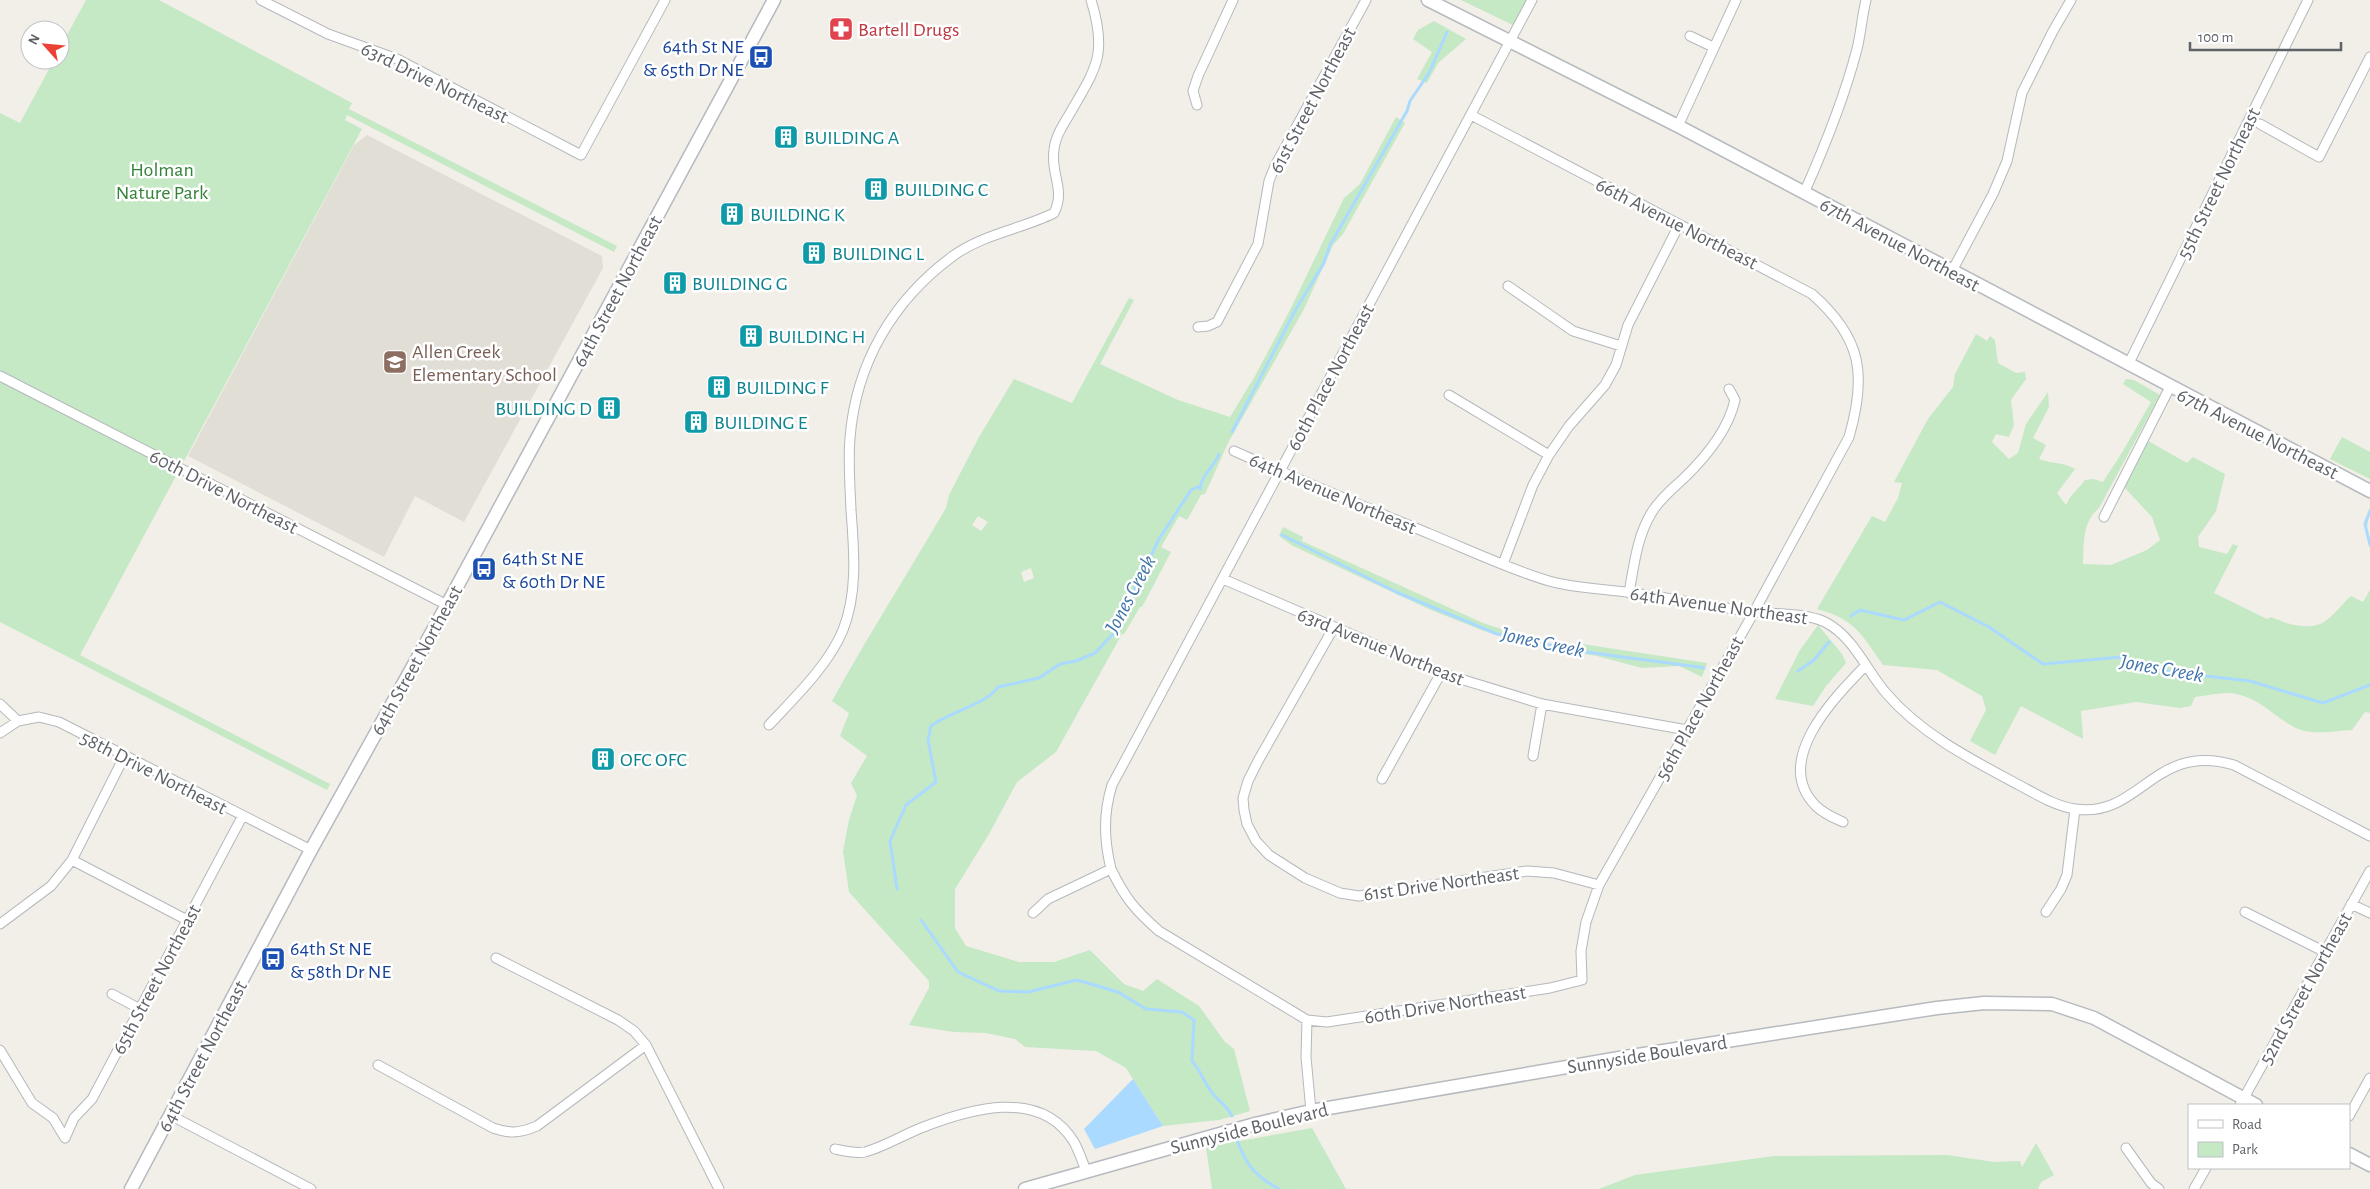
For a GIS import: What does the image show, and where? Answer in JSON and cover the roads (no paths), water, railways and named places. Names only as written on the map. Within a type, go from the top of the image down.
[{"type":"street","name":"63rd Drive Northeast","points":[[261,0],[328,34],[396,59],[581,155],[665,0]]},
{"type":"street","name":"64th Street Northeast","points":[[131,1189],[311,850],[448,605],[774,0]]},
{"type":"street","points":[[769,725],[832,652],[843,630],[848,612],[854,579],[850,438],[856,402],[871,352],[888,322],[910,295],[955,254],[989,238],[1054,213],[1060,201],[1055,172],[1054,149],[1060,132],[1096,68],[1099,51],[1098,22],[1091,0]]},
{"type":"street","points":[[1197,105],[1193,91],[1198,76],[1233,0]]},
{"type":"street","name":"61st Street Northeast","points":[[1198,327],[1208,326],[1216,322],[1250,260],[1258,244],[1269,181],[1275,166],[1366,0]]},
{"type":"street","name":"67th Avenue Northeast","points":[[1428,0],[1678,126],[2370,491]]},
{"type":"street","name":"60th Place Northeast","points":[[1111,869],[1104,833],[1106,805],[1112,785],[1279,471],[1472,116],[1532,0]]},
{"type":"street","points":[[1678,126],[1736,0]]},
{"type":"street","points":[[1804,193],[1825,146],[1845,90],[1857,48],[1866,0]]},
{"type":"street","points":[[1952,272],[1993,194],[2007,160],[2022,93],[2053,31],[2072,0]]},
{"type":"street","name":"55th Street Northeast","points":[[2128,365],[2308,0]]},
{"type":"street","points":[[1690,36],[1713,47]]},
{"type":"street","points":[[2260,124],[2319,156],[2369,63]]},
{"type":"street","name":"66th Avenue Northeast","points":[[1472,116],[1812,294],[1836,318],[1848,336],[1857,358]]},
{"type":"street","points":[[1503,564],[1533,485],[1549,455],[1570,426],[1605,385],[1616,365],[1628,325],[1679,225]]},
{"type":"street","points":[[1508,286],[1573,331],[1621,346]]},
{"type":"street","name":"56th Place Northeast","points":[[1582,980],[1581,951],[1586,922],[1599,886],[1754,612],[1849,438],[1856,412],[1859,384],[1857,358]]},
{"type":"street","name":"60th Drive Northeast","points":[[0,376],[448,605]]},
{"type":"street","points":[[2104,517],[2170,387]]},
{"type":"street","points":[[1629,592],[1636,554],[1652,512],[1710,450],[1732,410],[1735,400],[1729,389]]},
{"type":"street","points":[[1449,395],[1549,455]]},
{"type":"street","name":"64th Avenue Northeast","points":[[1234,451],[1503,564],[1551,582],[1629,592],[1754,612],[1818,618],[1828,623],[1844,637],[1859,654],[1883,690],[1903,713],[1948,745],[2043,798],[2075,809],[2105,807],[2122,801],[2170,767],[2185,762],[2216,760],[2234,765],[2370,836]]},
{"type":"street","name":"63rd Avenue Northeast","points":[[1223,579],[1441,673],[1542,704],[1687,730]]},
{"type":"street","name":"61st Drive Northeast","points":[[1334,627],[1248,781],[1244,798],[1247,824],[1256,841],[1269,855],[1305,878],[1340,893],[1359,896],[1527,871],[1554,873],[1599,886]]},
{"type":"street","points":[[1843,822],[1816,806],[1806,792],[1802,777],[1801,761],[1806,743],[1817,722],[1835,696],[1866,665]]},
{"type":"street","points":[[1382,779],[1441,673]]},
{"type":"street","points":[[0,704],[18,722],[0,733]]},
{"type":"street","points":[[1533,756],[1542,704]]},
{"type":"street","name":"58th Drive Northeast","points":[[18,722],[39,718],[59,722],[242,817],[311,850]]},
{"type":"street","points":[[0,924],[51,886],[72,860],[124,756]]},
{"type":"street","points":[[2046,912],[2062,889],[2067,875],[2075,809]]},
{"type":"street","name":"65th Street Northeast","points":[[0,1050],[32,1102],[53,1118],[65,1138],[74,1118],[92,1099],[242,817]]},
{"type":"street","points":[[72,860],[187,920]]},
{"type":"street","points":[[1033,913],[1048,899],[1111,869],[1124,896],[1140,915],[1159,931],[1307,1020],[1306,1057],[1311,1111]]},
{"type":"street","name":"52nd Street Northeast","points":[[2242,1102],[2370,870]]},
{"type":"street","points":[[2351,904],[2370,913]]},
{"type":"street","points":[[2246,912],[2325,952]]},
{"type":"street","points":[[496,958],[618,1020],[634,1031],[646,1045],[719,1189]]},
{"type":"street","name":"60th Drive Northeast","points":[[1307,1020],[1337,1020],[1550,988],[1582,980]]},
{"type":"street","points":[[112,994],[140,1009]]},
{"type":"street","name":"Sunnyside Boulevard","points":[[1025,1189],[1086,1170],[1254,1124],[1311,1111],[1634,1056],[1937,1008],[1984,1003],[2052,1004],[2094,1018],[2242,1102]]},
{"type":"street","points":[[378,1065],[493,1128],[515,1133],[537,1126],[646,1045]]},
{"type":"street","points":[[2350,1114],[2370,1078]]},
{"type":"street","points":[[835,1149],[864,1152],[923,1128],[987,1107],[1006,1106],[1023,1108],[1045,1117],[1062,1128],[1074,1142],[1086,1170]]},
{"type":"street","points":[[170,1116],[310,1189]]},
{"type":"street","points":[[2126,1148],[2151,1183],[2159,1189]]},
{"type":"street","points":[[2350,1155],[2370,1165]]},
{"type":"street","points":[[2194,1189],[2205,1169]]},
{"type":"water","points":[[1133,1079],[1163,1126],[1095,1149],[1084,1129]]},
{"type":"waterway","points":[[1232,432],[1296,309],[1324,263],[1330,245],[1407,111],[1410,101],[1429,73],[1447,32]]},
{"type":"waterway","points":[[1200,489],[1203,479],[1219,454]]},
{"type":"waterway","name":"Jones Creek","points":[[897,889],[890,841],[906,805],[936,782],[928,740],[931,726],[977,703],[993,693],[998,687],[1039,678],[1060,664],[1076,661],[1095,653],[1113,634],[1159,539],[1191,490],[1200,486]]},
{"type":"waterway","points":[[2370,511],[2365,524],[2370,545]]},
{"type":"waterway","name":"Jones Creek","points":[[1282,535],[1396,592],[1497,634],[1586,652],[1704,668]]},
{"type":"waterway","name":"Jones Creek","points":[[1851,616],[1860,610],[1904,620],[1940,602],[1989,627],[2043,664],[2121,657],[2170,672],[2250,681],[2323,703],[2370,685]]},
{"type":"waterway","name":"Jones Creek","points":[[1798,671],[1814,660],[1829,642]]},
{"type":"waterway","name":"Jones Creek","points":[[921,920],[958,972],[999,991],[1028,992],[1077,980],[1118,992],[1146,1009],[1182,1012],[1194,1020],[1192,1061],[1211,1091],[1232,1116]]},
{"type":"waterway","name":"Jones Creek","points":[[1237,1140],[1252,1169],[1279,1189]]},
{"type":"place","name":"Bartell Drugs","points":[[841,29]]},
{"type":"place","name":"64th St NE & 65th Dr NE","points":[[761,57]]},
{"type":"place","name":"BUILDING A","points":[[786,137]]},
{"type":"place","name":"BUILDING C","points":[[876,189]]},
{"type":"place","name":"BUILDING K","points":[[732,214]]},
{"type":"place","name":"BUILDING L","points":[[814,253]]},
{"type":"place","name":"BUILDING G","points":[[675,283]]},
{"type":"place","name":"BUILDING H","points":[[751,336]]},
{"type":"place","name":"Allen Creek Elementary School","points":[[395,362]]},
{"type":"place","name":"BUILDING F","points":[[719,387]]},
{"type":"place","name":"BUILDING D","points":[[609,408]]},
{"type":"place","name":"BUILDING E","points":[[696,422]]},
{"type":"place","name":"64th St NE & 60th Dr NE","points":[[484,569]]},
{"type":"place","name":"OFC OFC","points":[[603,759]]},
{"type":"place","name":"64th St NE & 58th Dr NE","points":[[273,959]]},
{"type":"park label","name":"Holman Nature Park","points":[[162,180]]}]
